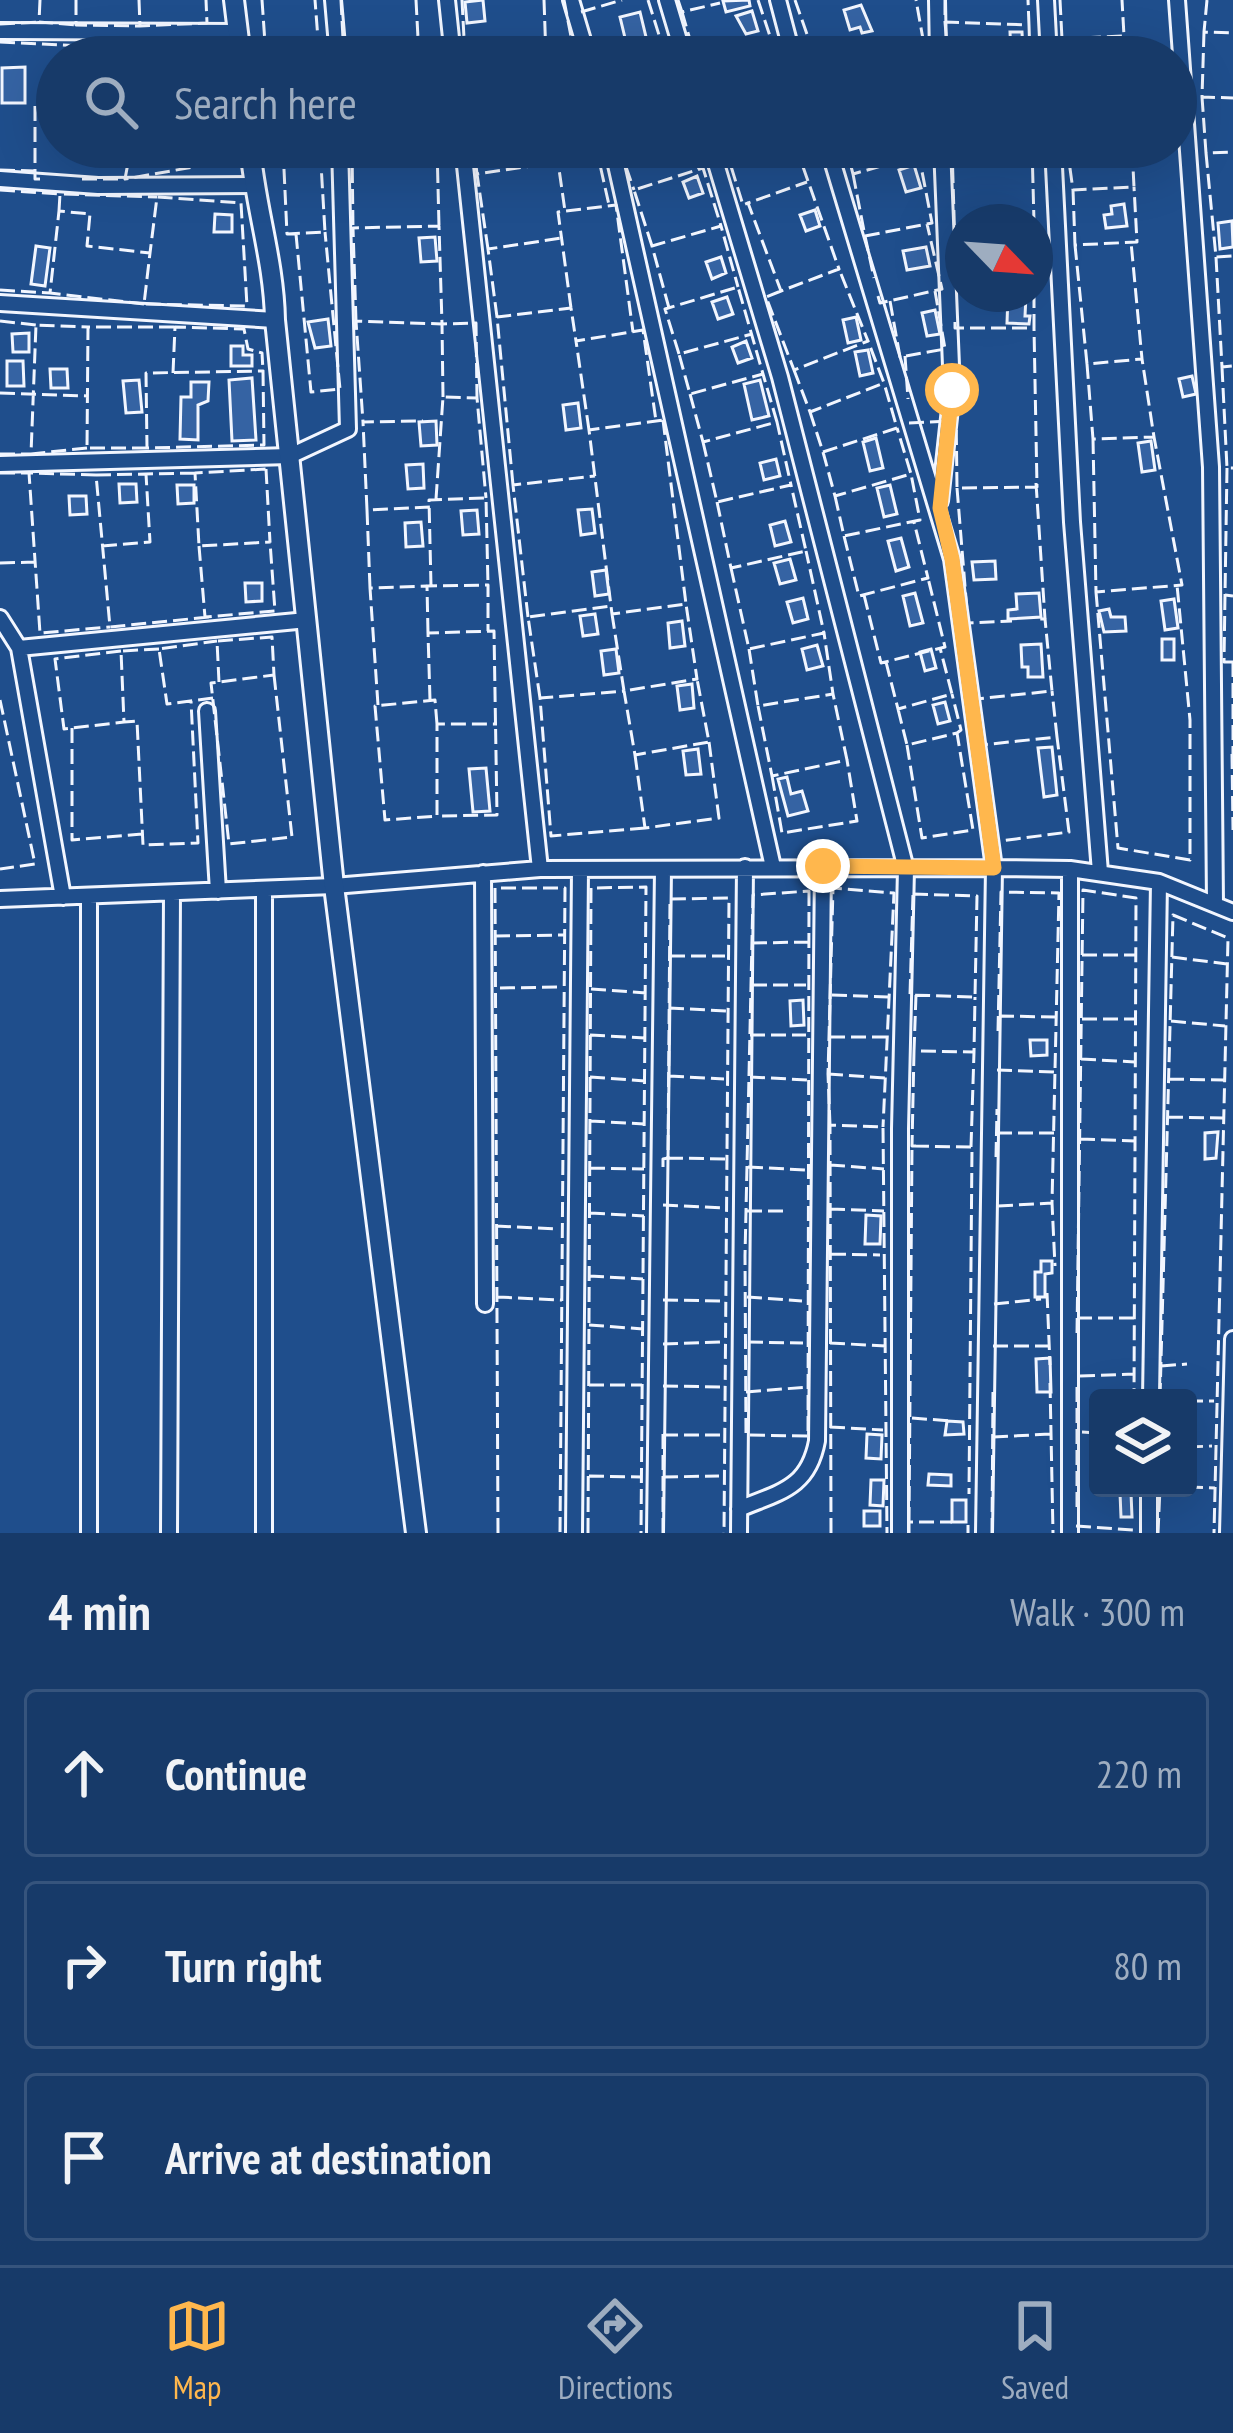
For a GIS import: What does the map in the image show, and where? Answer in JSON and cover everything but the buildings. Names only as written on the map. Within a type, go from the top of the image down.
[{"type":"street","points":[[234,0],[238,36]]},
{"type":"street","points":[[333,0],[336,36]]},
{"type":"street","points":[[447,0],[451,36]]},
{"type":"street","points":[[572,0],[582,36]]},
{"type":"street","points":[[667,0],[678,36]]},
{"type":"street","points":[[778,0],[788,36]]},
{"type":"street","points":[[937,0],[938,36]]},
{"type":"street","points":[[1046,0],[1048,36]]},
{"type":"street","points":[[1177,0],[1180,36]]},
{"type":"street","points":[[0,32],[238,32]]},
{"type":"street","points":[[252,168],[274,277],[334,886],[416,1533]]},
{"type":"street","points":[[0,464],[290,456],[347,429],[341,168]]},
{"type":"street","points":[[465,168],[540,869]]},
{"type":"street","points":[[617,168],[773,867]]},
{"type":"street","points":[[716,168],[779,377],[906,869],[900,1129],[900,1533]]},
{"type":"street","points":[[834,168],[952,559],[994,868],[984,1533]]},
{"type":"street","points":[[940,508],[952,390],[943,168]]},
{"type":"street","points":[[1054,168],[1072,522],[1100,872]]},
{"type":"street","points":[[1189,168],[1211,466],[1215,903]]},
{"type":"street","points":[[0,179],[98,186],[253,185]]},
{"type":"street","points":[[0,303],[275,320]]},
{"type":"street","points":[[0,618],[19,647],[63,897]]},
{"type":"street","points":[[19,647],[307,620]]},
{"type":"street","points":[[207,711],[218,891]]},
{"type":"street","points":[[739,1509],[795,1486],[812,1467],[817,1442],[823,866]]},
{"type":"street","points":[[739,1533],[745,868]]},
{"type":"street","points":[[0,899],[334,886],[540,869],[1070,868],[1159,882],[1233,912]]},
{"type":"street","points":[[1070,868],[1070,1533]]},
{"type":"street","points":[[655,1533],[663,869]]},
{"type":"street","points":[[574,1533],[580,870]]},
{"type":"street","points":[[483,873],[485,1304]]},
{"type":"street","points":[[1151,1389],[1159,882]]},
{"type":"street","points":[[264,889],[264,1533]]},
{"type":"street","points":[[169,1533],[172,893]]},
{"type":"street","points":[[89,896],[89,1533]]},
{"type":"street","points":[[1228,1533],[1233,1339]]},
{"type":"street","points":[[1149,1497],[1149,1533]]},
{"type":"fence","points":[[40,0],[39,22],[76,25]]},
{"type":"fence","points":[[76,0],[76,25],[140,26]]},
{"type":"fence","points":[[139,0],[140,26],[207,23],[206,0]]},
{"type":"fence","points":[[262,0],[265,36]]},
{"type":"fence","points":[[315,0],[318,36]]},
{"type":"fence","points":[[341,0],[343,36]]},
{"type":"fence","points":[[416,0],[418,36]]},
{"type":"fence","points":[[462,0],[464,36]]},
{"type":"fence","points":[[544,0],[545,36]]},
{"type":"fence","points":[[564,0],[571,36]]},
{"type":"fence","points":[[581,12],[622,0]]},
{"type":"fence","points":[[648,0],[659,36]]},
{"type":"fence","points":[[678,0],[682,12],[720,3]]},
{"type":"fence","points":[[758,0],[770,36]]},
{"type":"fence","points":[[795,0],[808,36]]},
{"type":"fence","points":[[916,0],[922,36]]},
{"type":"fence","points":[[945,0],[945,22],[1029,25],[1028,0]]},
{"type":"fence","points":[[1060,0],[1062,36]]},
{"type":"fence","points":[[1122,0],[1124,36]]},
{"type":"fence","points":[[1207,0],[1204,32],[1233,33]]},
{"type":"fence","points":[[682,12],[689,36]]},
{"type":"fence","points":[[0,24],[39,22]]},
{"type":"fence","points":[[945,22],[946,36]]},
{"type":"fence","points":[[1029,25],[1029,36]]},
{"type":"fence","points":[[1204,32],[1202,97],[1233,98]]},
{"type":"fence","points":[[0,42],[36,44]]},
{"type":"fence","points":[[1202,97],[1206,153],[1233,152]]},
{"type":"fence","points":[[36,104],[35,179],[40,179]]},
{"type":"fence","points":[[1206,153],[1216,257],[1233,256]]},
{"type":"fence","points":[[127,168],[125,179],[188,168]]},
{"type":"fence","points":[[284,168],[287,234],[325,232],[321,168]]},
{"type":"fence","points":[[352,168],[353,228]]},
{"type":"fence","points":[[438,168],[439,226]]},
{"type":"fence","points":[[476,168],[477,174]]},
{"type":"fence","points":[[488,249],[477,174],[518,168]]},
{"type":"fence","points":[[559,168],[565,211]]},
{"type":"fence","points":[[601,168],[609,205]]},
{"type":"fence","points":[[626,168],[634,190]]},
{"type":"fence","points":[[652,246],[634,190],[703,168],[721,226]]},
{"type":"fence","points":[[732,168],[743,205],[748,203]]},
{"type":"fence","points":[[803,168],[839,269],[781,291],[748,203],[807,182]]},
{"type":"fence","points":[[851,168],[853,174],[874,168]]},
{"type":"fence","points":[[853,174],[865,236],[932,223],[921,168]]},
{"type":"fence","points":[[953,168],[954,204]]},
{"type":"fence","points":[[1033,168],[1034,204]]},
{"type":"fence","points":[[1070,168],[1073,190],[1134,187],[1133,168]]},
{"type":"fence","points":[[0,170],[35,171]]},
{"type":"fence","points":[[82,179],[125,179]]},
{"type":"fence","points":[[1073,190],[1075,245],[1137,242],[1134,187]]},
{"type":"fence","points":[[0,190],[60,194]]},
{"type":"fence","points":[[59,211],[60,194],[157,197]]},
{"type":"fence","points":[[144,304],[50,293],[59,211],[90,214],[87,246],[150,253],[144,304],[247,306],[241,203],[157,197],[150,253]]},
{"type":"fence","points":[[571,308],[558,212],[616,205],[633,332]]},
{"type":"fence","points":[[878,296],[880,303],[942,289],[927,224]]},
{"type":"fence","points":[[356,321],[353,228],[439,226],[442,324],[356,321],[363,422]]},
{"type":"fence","points":[[669,308],[652,246],[721,226],[738,287]]},
{"type":"fence","points":[[296,234],[311,392],[340,389],[325,232]]},
{"type":"fence","points":[[865,236],[874,278]]},
{"type":"fence","points":[[497,317],[488,249],[562,238]]},
{"type":"fence","points":[[1075,245],[1087,364],[1142,359],[1131,242]]},
{"type":"fence","points":[[1216,257],[1222,367],[1233,366]]},
{"type":"fence","points":[[781,291],[766,297],[794,370],[868,341],[839,269]]},
{"type":"fence","points":[[679,354],[665,309],[738,287],[763,374],[690,394],[679,354],[752,334]]},
{"type":"fence","points":[[0,290],[50,293]]},
{"type":"fence","points":[[890,301],[900,357],[945,349],[935,291]]},
{"type":"fence","points":[[513,485],[497,317],[571,308],[576,341]]},
{"type":"fence","points":[[955,322],[955,328],[1034,328],[1034,312]]},
{"type":"fence","points":[[0,321],[36,325]]},
{"type":"fence","points":[[443,397],[442,324],[476,323],[477,398]]},
{"type":"fence","points":[[87,448],[31,454],[36,325],[88,327]]},
{"type":"fence","points":[[147,448],[87,448],[88,327],[175,327]]},
{"type":"fence","points":[[173,373],[175,327],[244,329],[248,349],[262,353],[263,371]]},
{"type":"fence","points":[[956,409],[957,488],[1037,487],[1034,328]]},
{"type":"fence","points":[[589,430],[576,341],[643,330],[656,421]]},
{"type":"fence","points":[[794,370],[810,412],[884,383],[868,341]]},
{"type":"fence","points":[[905,356],[908,399]]},
{"type":"fence","points":[[1087,364],[1093,439],[1154,437],[1142,359]]},
{"type":"fence","points":[[1222,367],[1227,468],[1233,468]]},
{"type":"fence","points":[[263,371],[264,445],[147,448],[146,373],[263,371]]},
{"type":"fence","points":[[690,394],[703,442],[777,422],[763,374]]},
{"type":"fence","points":[[810,412],[823,452],[897,428],[884,383]]},
{"type":"fence","points":[[0,393],[88,396]]},
{"type":"fence","points":[[436,499],[443,397],[477,398],[486,498]]},
{"type":"fence","points":[[663,420],[686,604],[612,614],[589,430],[663,420]]},
{"type":"fence","points":[[367,510],[363,422],[423,421]]},
{"type":"fence","points":[[909,423],[949,421]]},
{"type":"fence","points":[[703,442],[717,502],[791,485],[777,422]]},
{"type":"fence","points":[[823,452],[835,496],[911,474],[897,428]]},
{"type":"fence","points":[[1093,439],[1096,592],[1182,585],[1154,437]]},
{"type":"fence","points":[[0,454],[31,454]]},
{"type":"fence","points":[[1227,468],[1225,595],[1233,596]]},
{"type":"fence","points":[[266,469],[270,542],[199,546],[195,473],[266,469]]},
{"type":"fence","points":[[0,473],[29,473]]},
{"type":"fence","points":[[96,475],[29,473],[40,633],[110,627]]},
{"type":"fence","points":[[195,473],[96,475],[110,627],[209,617]]},
{"type":"fence","points":[[102,546],[150,542],[146,474]]},
{"type":"fence","points":[[835,496],[844,536],[920,520],[911,474]]},
{"type":"fence","points":[[528,617],[513,485],[595,476]]},
{"type":"fence","points":[[1036,483],[1045,619],[1036,619]]},
{"type":"fence","points":[[717,502],[731,568],[806,551],[791,485]]},
{"type":"fence","points":[[957,488],[968,623],[1012,621]]},
{"type":"fence","points":[[431,586],[429,500],[486,498],[488,585]]},
{"type":"fence","points":[[370,588],[367,510],[430,507]]},
{"type":"fence","points":[[844,536],[859,596],[928,578],[914,522]]},
{"type":"fence","points":[[199,546],[205,617],[275,611],[270,542]]},
{"type":"fence","points":[[731,568],[749,649],[824,633],[806,551]]},
{"type":"fence","points":[[0,563],[34,562]]},
{"type":"fence","points":[[864,595],[881,663],[945,647],[928,578]]},
{"type":"fence","points":[[428,633],[427,586],[488,585],[488,631]]},
{"type":"fence","points":[[1096,592],[1118,848],[1190,860],[1190,720],[1177,585]]},
{"type":"fence","points":[[378,705],[370,588],[427,586]]},
{"type":"fence","points":[[1225,595],[1224,662],[1233,662]]},
{"type":"fence","points":[[612,614],[624,691],[697,679],[686,604]]},
{"type":"fence","points":[[540,698],[528,617],[611,606]]},
{"type":"fence","points":[[975,692],[976,699],[1052,691],[1045,619]]},
{"type":"fence","points":[[967,620],[971,656]]},
{"type":"fence","points":[[430,700],[428,633],[494,631],[497,815],[437,816],[437,724],[497,724]]},
{"type":"fence","points":[[749,649],[758,706],[833,694],[824,633]]},
{"type":"fence","points":[[219,682],[217,641],[272,637],[274,675]]},
{"type":"fence","points":[[213,698],[167,704],[159,649],[217,641]]},
{"type":"fence","points":[[886,662],[898,709],[952,694],[940,648]]},
{"type":"fence","points":[[159,649],[121,651],[124,722],[137,721],[143,845],[198,843],[191,701]]},
{"type":"fence","points":[[121,651],[55,659],[64,729],[124,722]]},
{"type":"fence","points":[[1233,662],[1233,754]]},
{"type":"fence","points":[[274,675],[292,837],[229,844],[211,683],[274,675]]},
{"type":"fence","points":[[645,828],[551,836],[540,698],[624,691],[635,755],[709,742],[697,679]]},
{"type":"fence","points":[[980,737],[981,745],[1057,737],[1052,691]]},
{"type":"fence","points":[[758,706],[772,776],[847,760],[833,694]]},
{"type":"fence","points":[[898,709],[907,745],[957,733],[961,730],[952,694]]},
{"type":"fence","points":[[0,700],[35,864],[0,869]]},
{"type":"fence","points":[[437,724],[435,700],[375,706],[385,820],[437,816]]},
{"type":"fence","points":[[72,728],[72,840],[142,834]]},
{"type":"fence","points":[[907,745],[922,838],[973,830],[957,733]]},
{"type":"fence","points":[[992,834],[993,842],[1069,832],[1057,737]]},
{"type":"fence","points":[[635,755],[645,828],[719,818],[709,742]]},
{"type":"fence","points":[[1232,754],[1233,830]]},
{"type":"fence","points":[[772,776],[782,833],[857,821],[847,760]]},
{"type":"fence","points":[[588,1533],[591,888],[646,887],[641,1533]]},
{"type":"fence","points":[[498,1533],[495,888],[565,888],[560,1533]]},
{"type":"fence","points":[[830,1125],[833,888],[894,893],[883,1127]]},
{"type":"fence","points":[[1077,1333],[1083,890],[1136,898],[1134,1389]]},
{"type":"fence","points":[[809,891],[808,1436],[746,1435],[753,895],[809,891]]},
{"type":"fence","points":[[998,1031],[1001,892],[1059,893],[1052,1203],[1055,1266]]},
{"type":"fence","points":[[913,894],[977,896],[975,997],[910,995],[913,894]]},
{"type":"fence","points":[[663,1167],[663,1159],[668,1158],[670,899],[729,898],[724,1533]]},
{"type":"fence","points":[[1160,1389],[1173,915],[1228,938],[1214,1533]]},
{"type":"fence","points":[[495,936],[565,935]]},
{"type":"fence","points":[[752,943],[809,942]]},
{"type":"fence","points":[[1082,955],[1135,955]]},
{"type":"fence","points":[[670,956],[725,956]]},
{"type":"fence","points":[[1172,957],[1227,964]]},
{"type":"fence","points":[[752,985],[806,985]]},
{"type":"fence","points":[[500,988],[560,987]]},
{"type":"fence","points":[[591,989],[646,993]]},
{"type":"fence","points":[[832,995],[888,997]]},
{"type":"fence","points":[[916,995],[914,1051],[974,1052],[975,997]]},
{"type":"fence","points":[[669,1008],[728,1011]]},
{"type":"fence","points":[[999,1016],[1056,1017]]},
{"type":"fence","points":[[1082,1019],[1135,1019]]},
{"type":"fence","points":[[1171,1021],[1225,1026]]},
{"type":"fence","points":[[590,1035],[645,1038]]},
{"type":"fence","points":[[750,1035],[806,1035]]},
{"type":"fence","points":[[830,1037],[887,1037]]},
{"type":"fence","points":[[914,1051],[912,1146],[917,1146]]},
{"type":"fence","points":[[971,1147],[974,1052]]},
{"type":"fence","points":[[1081,1059],[1135,1062]]},
{"type":"fence","points":[[997,1070],[1055,1072]]},
{"type":"fence","points":[[828,1074],[885,1078]]},
{"type":"fence","points":[[669,1076],[724,1079]]},
{"type":"fence","points":[[590,1077],[645,1081]]},
{"type":"fence","points":[[750,1077],[809,1080]]},
{"type":"fence","points":[[1169,1079],[1224,1080]]},
{"type":"fence","points":[[996,1157],[997,1109]]},
{"type":"fence","points":[[1168,1117],[1223,1118]]},
{"type":"fence","points":[[590,1121],[644,1124]]},
{"type":"fence","points":[[831,1533],[830,1125],[883,1127],[887,1533]]},
{"type":"fence","points":[[997,1133],[1054,1133]]},
{"type":"fence","points":[[1080,1139],[1135,1141]]},
{"type":"fence","points":[[909,1522],[912,1146],[972,1147],[969,1494]]},
{"type":"fence","points":[[668,1158],[727,1159]]},
{"type":"fence","points":[[830,1165],[884,1169]]},
{"type":"fence","points":[[748,1167],[806,1170]]},
{"type":"fence","points":[[590,1168],[644,1169]]},
{"type":"fence","points":[[998,1206],[1052,1203]]},
{"type":"fence","points":[[663,1205],[726,1208]]},
{"type":"fence","points":[[830,1209],[884,1211]]},
{"type":"fence","points":[[747,1211],[787,1211]]},
{"type":"fence","points":[[590,1213],[644,1216]]},
{"type":"fence","points":[[496,1226],[558,1229]]},
{"type":"fence","points":[[831,1254],[880,1255]]},
{"type":"fence","points":[[589,1276],[643,1279]]},
{"type":"fence","points":[[1047,1293],[1050,1365]]},
{"type":"fence","points":[[497,1297],[562,1300]]},
{"type":"fence","points":[[747,1297],[802,1301]]},
{"type":"fence","points":[[994,1304],[1041,1299]]},
{"type":"fence","points":[[663,1300],[722,1301]]},
{"type":"fence","points":[[1077,1318],[1135,1318]]},
{"type":"fence","points":[[589,1325],[643,1329]]},
{"type":"fence","points":[[663,1344],[722,1342]]},
{"type":"fence","points":[[748,1342],[803,1343]]},
{"type":"fence","points":[[830,1343],[886,1346]]},
{"type":"fence","points":[[993,1346],[1050,1346]]},
{"type":"fence","points":[[1161,1366],[1187,1364]]},
{"type":"fence","points":[[1080,1376],[1134,1374]]},
{"type":"fence","points":[[1050,1383],[1053,1533]]},
{"type":"fence","points":[[589,1385],[642,1385]]},
{"type":"fence","points":[[663,1386],[725,1387]]},
{"type":"fence","points":[[746,1392],[808,1387]]},
{"type":"fence","points":[[1077,1387],[1077,1507]]},
{"type":"fence","points":[[992,1533],[993,1391]]},
{"type":"fence","points":[[1197,1401],[1214,1401]]},
{"type":"fence","points":[[912,1418],[951,1421]]},
{"type":"fence","points":[[830,1427],[883,1430]]},
{"type":"fence","points":[[663,1431],[663,1533]]},
{"type":"fence","points":[[1082,1432],[1089,1432]]},
{"type":"fence","points":[[993,1437],[1051,1434]]},
{"type":"fence","points":[[663,1435],[721,1435]]},
{"type":"fence","points":[[1197,1447],[1212,1446]]},
{"type":"fence","points":[[589,1476],[642,1477]]},
{"type":"fence","points":[[663,1477],[719,1476]]},
{"type":"fence","points":[[1197,1487],[1215,1488]]},
{"type":"fence","points":[[1158,1533],[1160,1497]]},
{"type":"fence","points":[[909,1533],[909,1522],[952,1522]]},
{"type":"fence","points":[[968,1525],[968,1533]]},
{"type":"fence","points":[[1076,1526],[1134,1530]]},
{"type":"route","points":[[823,866],[994,868],[952,559],[940,508],[952,390]]}]
